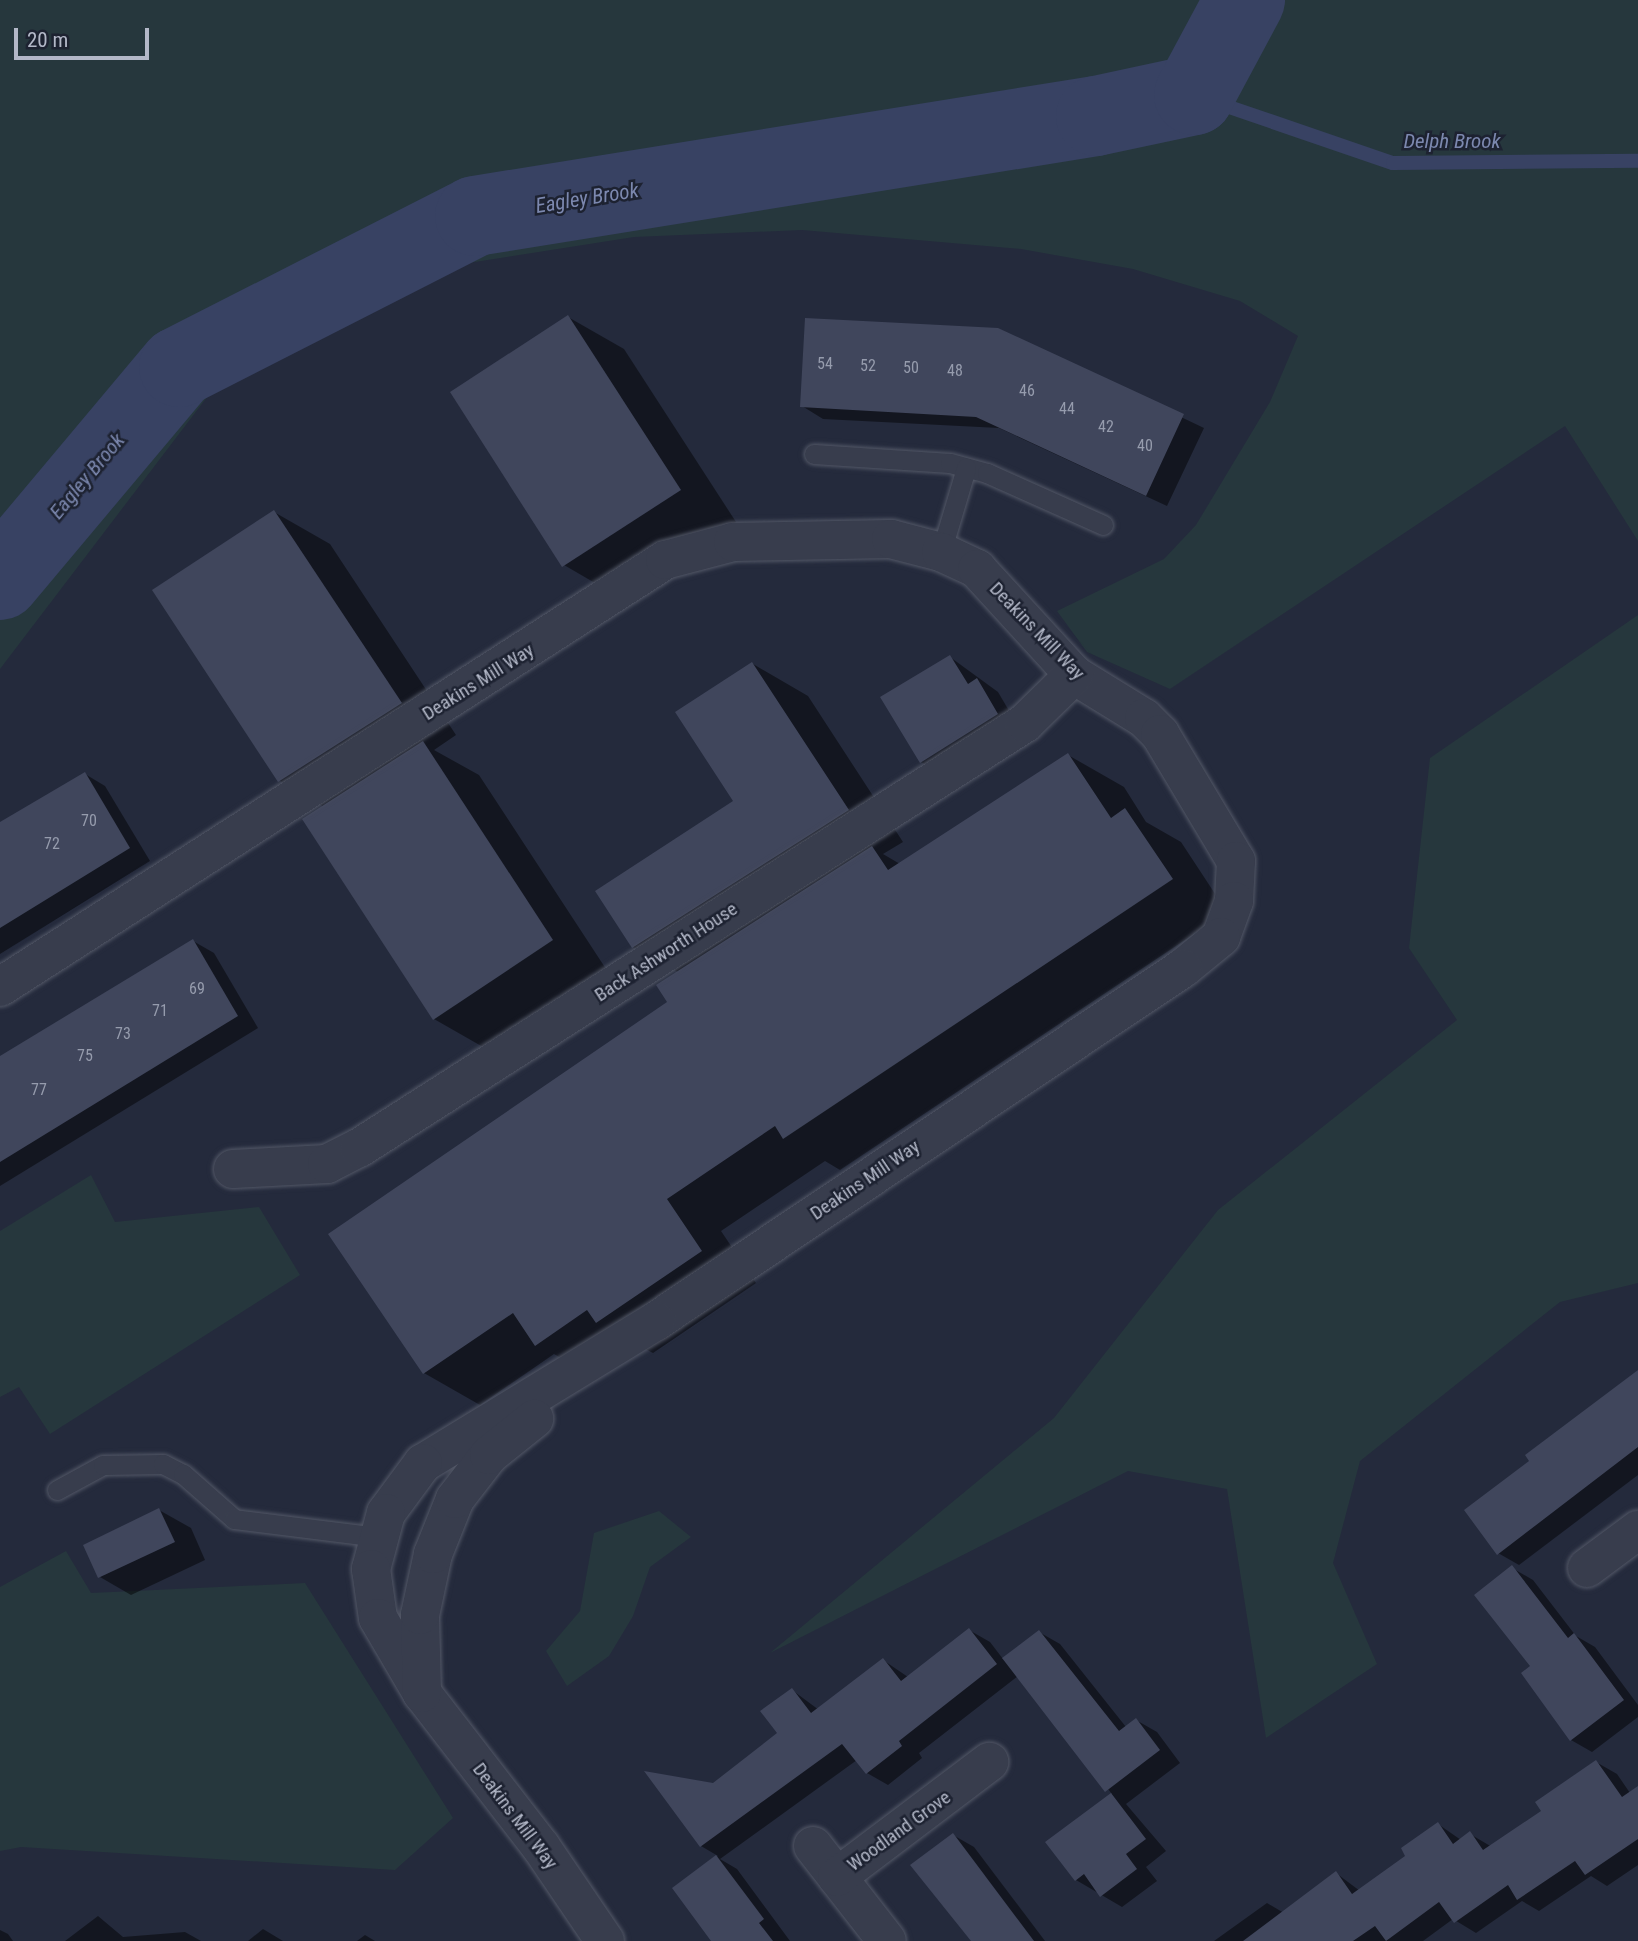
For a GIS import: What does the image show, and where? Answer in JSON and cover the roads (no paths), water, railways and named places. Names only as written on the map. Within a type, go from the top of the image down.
[{"type":"street","name":"Deakins Mill Way","points":[[0,987],[665,560],[733,542],[807,538],[891,539],[942,552],[978,569],[1074,676],[1144,718],[1160,734],[1236,861],[1234,901],[1221,937],[1183,968],[656,1321],[423,1463],[386,1513],[371,1569],[378,1618],[422,1693],[541,1847],[605,1941]]},
{"type":"street","name":"Back Ashworth House","points":[[233,1169],[327,1164],[359,1148],[1025,723],[1074,676]]},
{"type":"street","name":"Deakins Mill Way","points":[[422,1693],[420,1615],[433,1554],[455,1499],[489,1455],[656,1321]]},
{"type":"street","points":[[1587,1568],[1632,1548]]},
{"type":"street","name":"Woodland Grove","points":[[837,1877],[973,1783]]},
{"type":"street","name":"Woodland Grove","points":[[813,1846],[887,1941]]},
{"type":"lane","points":[[814,454],[987,472],[1103,525]]},
{"type":"lane","points":[[942,552],[966,468]]},
{"type":"lane","points":[[57,1490],[103,1465],[163,1464],[183,1474],[234,1520],[379,1536]]},
{"type":"waterway","name":"Eagley Brook","points":[[0,580],[179,367],[475,216],[1096,116],[1194,95],[1245,0]]},
{"type":"waterway","name":"Delph Brook","points":[[1194,95],[1393,163],[1638,161]]}]
